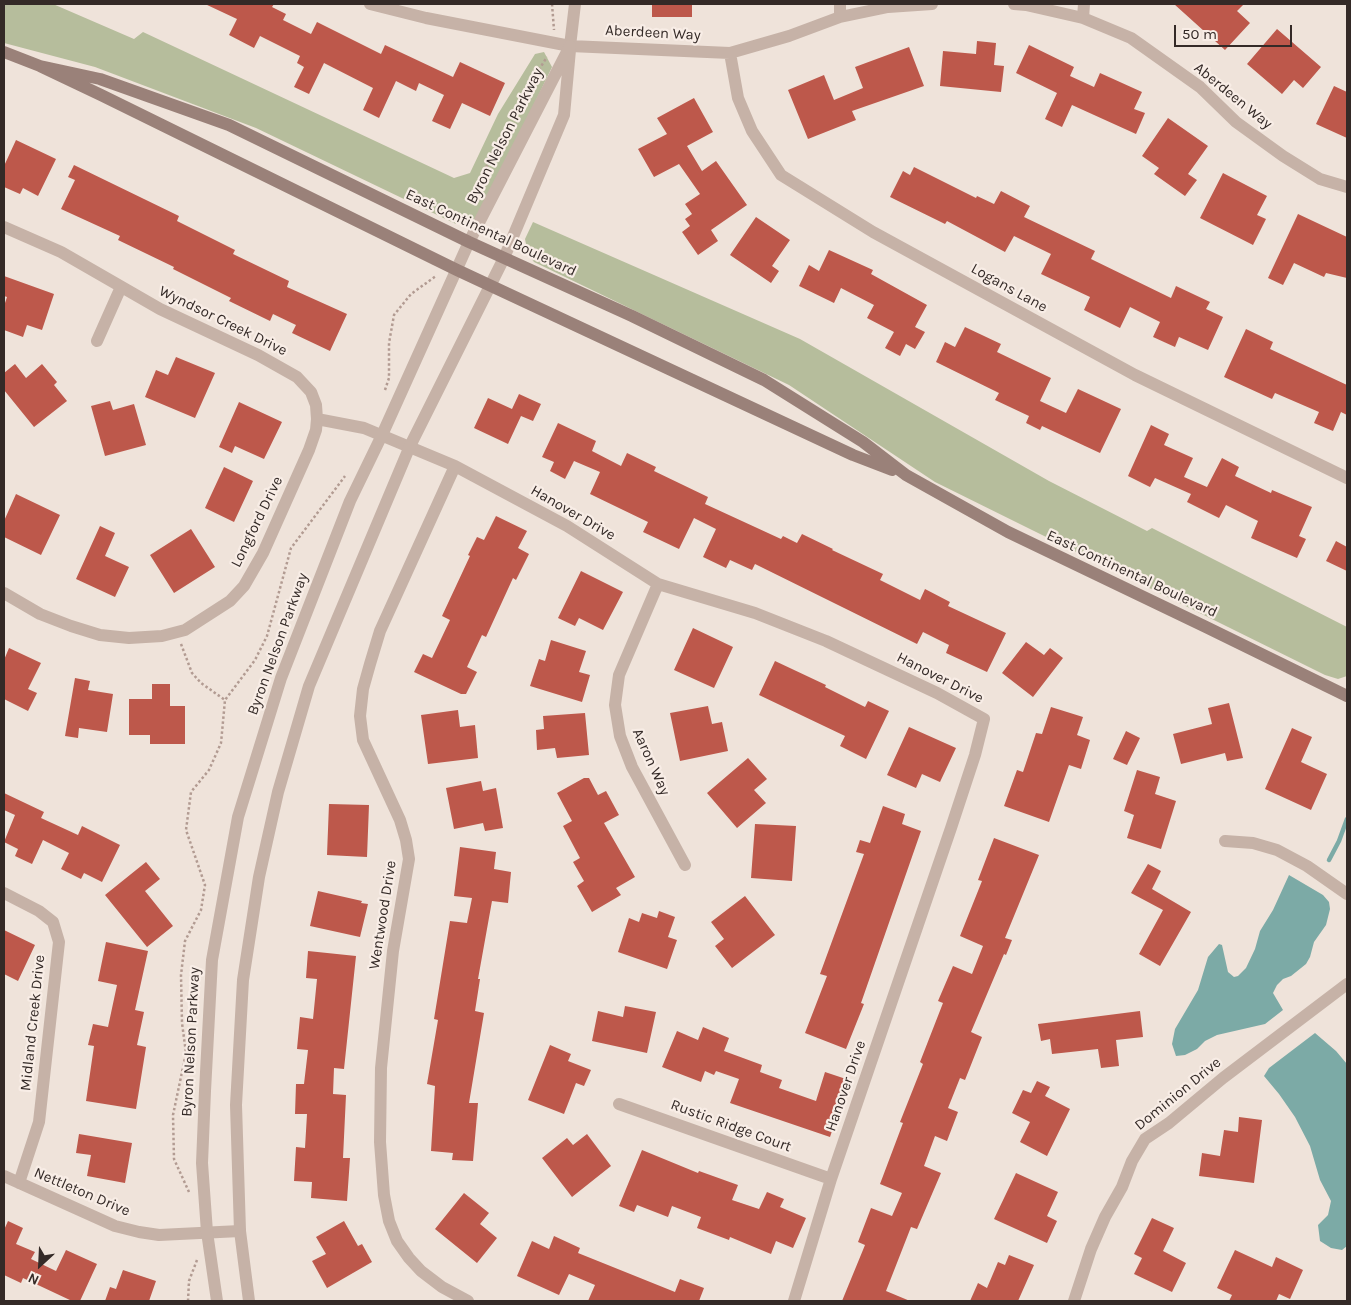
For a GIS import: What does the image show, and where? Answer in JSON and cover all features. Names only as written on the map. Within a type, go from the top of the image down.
[{"type":"main road","name":"East Continental Boulevard","points":[[4,52],[40,66],[491,286],[853,455],[906,476],[1008,532],[1347,696]]},
{"type":"main road","name":"East Continental Boulevard","points":[[40,66],[100,79],[229,125],[469,242],[632,316],[764,380],[863,442],[906,476]]},
{"type":"street","name":"Aberdeen Way","points":[[370,4],[426,18],[570,46],[730,53],[789,36],[840,17],[888,7],[932,4]]},
{"type":"street","name":"Byron Nelson Parkway","points":[[248,1301],[240,1231],[237,1096],[244,980],[259,877],[278,792],[309,686],[410,446],[491,286],[564,115],[575,4]]},
{"type":"street","points":[[840,4],[840,17]]},
{"type":"street","name":"Aberdeen Way","points":[[1014,4],[1083,18],[1131,38],[1200,87],[1236,122],[1283,156],[1320,179],[1347,187]]},
{"type":"street","points":[[1083,18],[1084,4]]},
{"type":"street","name":"Byron Nelson Parkway","points":[[218,1301],[207,1232],[202,1163],[212,960],[238,817],[281,678],[350,501],[382,435],[469,242],[570,46]]},
{"type":"street","name":"Logans Lane","points":[[730,53],[738,98],[752,131],[781,175],[874,232],[1135,375],[1347,478]]},
{"type":"street","name":"Wyndsor Creek Drive","points":[[4,227],[60,252],[160,308],[258,355],[297,377],[312,392],[316,405],[317,419]]},
{"type":"street","points":[[97,342],[121,287]]},
{"type":"street","points":[[317,419],[364,428],[410,446]]},
{"type":"street","name":"Longford Drive","points":[[4,593],[40,614],[100,635],[129,638],[162,636],[185,630],[230,601],[244,586],[263,553],[306,459],[316,430],[317,419]]},
{"type":"street","name":"Hanover Drive","points":[[410,446],[455,466],[567,526],[658,584],[755,613],[826,641],[937,693],[984,719],[975,755],[832,1180],[794,1301]]},
{"type":"street","name":"Wentwood Drive","points":[[455,466],[380,631],[363,689],[360,716],[362,740],[400,820],[409,859],[393,951],[380,1068],[380,1142],[384,1195],[397,1241],[409,1258],[421,1271],[468,1301]]},
{"type":"street","name":"Aaron Way","points":[[658,584],[618,675],[615,705],[620,736],[632,767],[685,865]]},
{"type":"street","points":[[1226,841],[1253,843],[1277,850],[1307,866],[1347,894]]},
{"type":"street","name":"Midland Creek Drive","points":[[4,893],[53,922],[59,942],[39,1122],[19,1183]]},
{"type":"street","name":"Dominion Drive","points":[[1077,1300],[1098,1233],[1144,1139],[1169,1123],[1223,1078],[1347,984]]},
{"type":"street","name":"Rustic Ridge Court","points":[[619,1104],[832,1180]]},
{"type":"street","name":"Nettleton Drive","points":[[4,1176],[115,1226],[139,1232],[158,1234],[240,1231]]},
{"type":"path","points":[[176,632],[192,673],[201,683],[225,700]]},
{"type":"green space","points":[[4,4],[53,4],[134,39],[143,32],[454,178],[470,173],[498,114],[535,54],[544,52],[552,67],[482,214],[475,223],[456,224],[256,128],[95,67],[4,43]]},
{"type":"green space","points":[[533,222],[800,339],[1049,481],[1147,531],[1152,528],[1347,627],[1347,676],[1338,679],[1325,675],[935,482],[789,385],[534,262],[528,254],[525,239]]},
{"type":"water","points":[[1289,875],[1323,895],[1329,902],[1330,909],[1326,925],[1314,942],[1306,964],[1291,976],[1283,979],[1273,993],[1283,1010],[1265,1024],[1217,1035],[1205,1041],[1197,1049],[1185,1055],[1176,1056],[1172,1044],[1175,1029],[1198,990],[1208,957],[1219,944],[1222,945],[1228,972],[1234,977],[1238,976],[1246,968],[1255,949],[1260,931],[1273,910]]},
{"type":"water","points":[[1315,1033],[1336,1051],[1347,1064],[1347,1246],[1342,1250],[1331,1248],[1320,1241],[1318,1225],[1328,1215],[1331,1201],[1320,1180],[1310,1146],[1295,1117],[1264,1076],[1269,1068]]},
{"type":"building","points":[[205,4],[274,4],[272,7],[286,14],[283,20],[311,34],[317,22],[381,54],[385,45],[453,77],[460,62],[505,83],[490,116],[462,103],[450,129],[432,121],[444,95],[419,83],[416,91],[396,81],[379,118],[363,110],[373,88],[324,63],[309,94],[294,87],[304,67],[297,63],[300,56],[260,36],[254,48],[229,35],[237,19]]},
{"type":"building","points":[[652,4],[692,4],[692,17],[652,17]]},
{"type":"building","points":[[1174,4],[1244,4],[1237,11],[1250,23],[1225,50]]},
{"type":"building","points":[[1277,29],[1321,67],[1303,88],[1294,80],[1282,94],[1247,64]]},
{"type":"building","points":[[977,41],[996,43],[994,65],[1004,66],[1001,92],[940,86],[943,51],[976,54]]},
{"type":"building","points":[[1029,45],[1074,67],[1070,76],[1094,87],[1100,73],[1142,92],[1134,109],[1145,113],[1136,134],[1072,105],[1062,127],[1045,119],[1057,93],[1016,73]]},
{"type":"building","points":[[909,47],[924,86],[852,111],[856,120],[808,139],[788,90],[824,75],[834,100],[863,88],[855,67]]},
{"type":"building","points":[[1334,86],[1347,92],[1347,138],[1316,124]]},
{"type":"building","points":[[694,98],[713,132],[687,146],[702,171],[716,161],[747,205],[711,230],[718,241],[698,255],[682,232],[690,226],[685,219],[692,214],[685,204],[700,194],[679,164],[654,177],[638,149],[667,134],[657,118]]},
{"type":"building","points":[[1168,118],[1208,146],[1188,174],[1197,180],[1185,196],[1154,174],[1159,168],[1142,156]]},
{"type":"building","points":[[16,140],[56,159],[38,196],[23,188],[20,194],[4,187],[4,166]]},
{"type":"building","points":[[74,165],[179,216],[177,221],[235,250],[233,254],[289,281],[287,287],[347,314],[330,351],[292,333],[296,325],[273,314],[270,321],[229,301],[231,298],[173,269],[174,267],[118,240],[120,236],[61,209],[75,180],[68,177]]},
{"type":"building","points":[[914,167],[976,198],[977,196],[994,204],[1001,191],[1030,206],[1024,217],[1095,251],[1091,259],[1171,298],[1176,286],[1210,302],[1206,309],[1223,317],[1208,350],[1179,337],[1175,347],[1153,337],[1160,322],[1130,307],[1120,328],[1084,310],[1090,297],[1041,274],[1051,254],[1014,236],[1005,252],[947,221],[945,224],[890,197],[903,171],[910,175]]},
{"type":"building","points":[[1223,173],[1267,196],[1257,215],[1266,219],[1253,245],[1200,218]]},
{"type":"building","points":[[1298,214],[1347,237],[1347,278],[1326,273],[1324,277],[1294,263],[1283,285],[1268,278]]},
{"type":"building","points":[[756,217],[790,240],[772,266],[779,271],[771,283],[730,255]]},
{"type":"building","points":[[829,250],[873,270],[871,274],[927,305],[915,327],[925,332],[915,349],[906,344],[900,356],[885,348],[894,332],[867,318],[874,305],[841,288],[834,303],[799,286],[809,265],[819,271]]},
{"type":"building","points":[[4,276],[54,294],[42,330],[27,325],[23,337],[4,330],[4,306],[7,297],[4,296]]},
{"type":"building","points":[[965,327],[1001,344],[997,352],[1051,378],[1040,401],[1066,413],[1078,389],[1121,409],[1100,453],[1042,426],[1040,430],[1026,423],[1029,416],[995,400],[999,393],[936,362],[945,342],[955,347]]},
{"type":"building","points":[[1246,329],[1273,342],[1270,349],[1347,385],[1347,415],[1341,412],[1333,431],[1314,423],[1319,412],[1275,393],[1272,399],[1224,377]]},
{"type":"building","points":[[176,357],[215,373],[195,418],[145,397],[156,370],[168,375]]},
{"type":"building","points":[[15,364],[26,378],[42,364],[57,382],[54,385],[67,401],[34,427],[4,390],[4,373]]},
{"type":"building","points":[[519,394],[541,404],[533,421],[521,416],[508,444],[474,428],[488,398],[512,409]]},
{"type":"building","points":[[110,401],[113,410],[134,404],[146,445],[105,456],[91,406]]},
{"type":"building","points":[[239,402],[282,422],[264,459],[235,446],[232,453],[219,447]]},
{"type":"building","points":[[558,423],[596,441],[592,451],[621,466],[627,453],[656,467],[654,471],[708,497],[705,504],[781,539],[783,536],[797,543],[802,534],[883,574],[880,580],[920,600],[925,589],[950,602],[948,606],[1006,633],[987,672],[946,653],[949,645],[923,632],[917,644],[755,564],[752,570],[730,560],[726,568],[703,557],[716,529],[694,518],[679,549],[643,532],[648,522],[590,494],[600,472],[574,461],[565,479],[550,471],[554,462],[542,457]]},
{"type":"building","points":[[1151,425],[1169,434],[1164,445],[1193,458],[1184,477],[1207,487],[1222,458],[1239,467],[1235,476],[1271,493],[1272,490],[1312,507],[1299,536],[1306,539],[1297,558],[1251,538],[1258,521],[1226,505],[1219,518],[1187,502],[1191,494],[1155,478],[1150,487],[1128,476]]},
{"type":"building","points":[[224,467],[253,481],[234,522],[205,508]]},
{"type":"building","points":[[16,494],[60,515],[41,555],[4,537],[4,521]]},
{"type":"building","points":[[496,516],[527,531],[518,548],[529,554],[516,580],[513,578],[486,637],[482,635],[467,667],[477,672],[466,694],[461,694],[414,672],[423,654],[432,658],[450,620],[442,616],[470,556],[468,555],[477,537],[484,540]]},
{"type":"building","points":[[100,526],[115,533],[105,556],[129,567],[115,597],[76,579]]},
{"type":"building","points":[[191,529],[215,567],[174,593],[150,555]]},
{"type":"building","points":[[1336,541],[1347,547],[1347,571],[1326,561]]},
{"type":"building","points":[[581,571],[623,592],[603,630],[579,618],[575,626],[558,618]]},
{"type":"building","points":[[693,628],[733,647],[714,688],[674,670]]},
{"type":"building","points":[[551,640],[586,651],[579,672],[590,675],[582,702],[530,686],[539,659],[545,661]]},
{"type":"building","points":[[1026,642],[1044,655],[1050,648],[1063,658],[1033,697],[1002,673]]},
{"type":"building","points":[[9,648],[41,663],[28,689],[37,693],[28,711],[4,699],[4,660]]},
{"type":"building","points":[[775,661],[826,685],[825,687],[865,707],[868,701],[889,711],[866,759],[840,746],[845,736],[759,695]]},
{"type":"building","points":[[75,678],[90,681],[88,690],[113,694],[107,732],[79,728],[78,738],[65,736]]},
{"type":"building","points":[[152,684],[170,684],[170,706],[185,706],[185,744],[150,744],[150,735],[129,735],[129,699],[152,699]]},
{"type":"building","points":[[1229,703],[1243,758],[1227,761],[1225,753],[1181,764],[1173,734],[1212,724],[1208,708]]},
{"type":"building","points":[[708,706],[712,724],[722,722],[728,751],[680,761],[670,713]]},
{"type":"building","points":[[1051,707],[1083,717],[1077,735],[1090,740],[1081,769],[1069,765],[1049,822],[1004,806],[1017,770],[1023,772],[1036,733],[1042,734]]},
{"type":"building","points":[[458,710],[460,727],[475,725],[478,758],[428,764],[421,715]]},
{"type":"building","points":[[585,713],[589,755],[557,758],[555,748],[537,750],[536,730],[544,729],[543,716]]},
{"type":"building","points":[[909,727],[956,748],[940,782],[922,774],[916,788],[887,775]]},
{"type":"building","points":[[1292,728],[1312,737],[1301,762],[1327,774],[1311,810],[1265,789]]},
{"type":"building","points":[[1126,731],[1140,738],[1127,765],[1113,759]]},
{"type":"building","points":[[748,758],[767,779],[754,790],[766,803],[737,828],[707,793]]},
{"type":"building","points":[[1137,770],[1160,777],[1155,794],[1176,801],[1161,849],[1127,838],[1134,815],[1124,811]]},
{"type":"building","points":[[584,778],[589,778],[598,795],[606,791],[619,815],[604,823],[635,877],[616,888],[621,895],[592,912],[577,886],[584,881],[573,862],[580,858],[563,826],[572,821],[557,793]]},
{"type":"building","points":[[481,781],[483,791],[496,788],[503,828],[485,831],[483,823],[454,829],[446,788]]},
{"type":"building","points":[[4,793],[44,812],[41,818],[78,835],[82,826],[120,845],[102,882],[84,873],[81,879],[61,869],[69,853],[43,840],[32,864],[15,856],[18,849],[4,842],[15,815],[4,810]]},
{"type":"building","points":[[329,804],[369,805],[367,857],[327,855]]},
{"type":"building","points":[[883,806],[905,814],[902,824],[921,831],[861,1003],[864,1004],[846,1049],[805,1033],[827,976],[820,974],[864,854],[856,852],[860,840],[870,843]]},
{"type":"building","points":[[755,824],[796,826],[792,881],[751,878]]},
{"type":"building","points":[[994,838],[1039,855],[1005,938],[1012,940],[1006,955],[1004,954],[971,1032],[982,1037],[965,1080],[960,1078],[948,1108],[958,1112],[947,1141],[935,1136],[924,1166],[941,1173],[917,1229],[911,1227],[886,1291],[910,1301],[842,1301],[865,1245],[858,1242],[871,1208],[892,1216],[902,1193],[880,1184],[903,1123],[900,1122],[923,1064],[920,1062],[943,1003],[938,1001],[953,966],[972,974],[983,946],[960,936],[982,881],[978,880]]},
{"type":"building","points":[[460,847],[496,852],[494,869],[511,872],[508,903],[492,901],[478,979],[480,979],[475,1011],[484,1013],[469,1103],[478,1103],[473,1161],[452,1160],[453,1153],[431,1151],[435,1086],[427,1084],[438,1020],[434,1019],[450,921],[467,923],[472,898],[454,896]]},
{"type":"building","points":[[146,862],[160,879],[145,891],[173,926],[147,947],[105,895]]},
{"type":"building","points":[[1148,864],[1161,871],[1152,889],[1191,912],[1160,966],[1139,954],[1163,910],[1131,893]]},
{"type":"building","points":[[318,891],[368,904],[360,937],[310,926]]},
{"type":"building","points":[[745,896],[775,935],[732,968],[715,946],[724,939],[711,922]]},
{"type":"building","points":[[659,911],[675,917],[668,937],[677,940],[667,969],[618,952],[629,918],[639,922],[642,913],[657,918]]},
{"type":"building","points":[[4,930],[35,945],[18,981],[4,974]]},
{"type":"building","points":[[106,942],[148,951],[135,1010],[144,1012],[137,1045],[146,1047],[136,1109],[86,1101],[94,1046],[88,1045],[93,1024],[108,1027],[117,985],[98,981]]},
{"type":"building","points":[[308,951],[356,956],[344,1069],[334,1068],[333,1094],[346,1095],[343,1158],[350,1158],[347,1201],[311,1198],[312,1182],[294,1181],[296,1147],[305,1148],[307,1114],[295,1114],[296,1084],[304,1084],[308,1050],[297,1049],[300,1017],[313,1019],[317,979],[306,978]]},
{"type":"building","points":[[625,1006],[656,1012],[647,1053],[592,1041],[598,1011],[623,1017]]},
{"type":"building","points":[[1140,1011],[1143,1037],[1116,1040],[1119,1066],[1101,1068],[1098,1049],[1052,1054],[1050,1039],[1041,1041],[1038,1024]]},
{"type":"building","points":[[703,1027],[729,1038],[724,1051],[762,1065],[760,1072],[782,1080],[779,1088],[816,1101],[825,1072],[849,1080],[830,1137],[730,1103],[739,1079],[716,1071],[714,1075],[705,1071],[701,1082],[662,1067],[677,1031],[698,1040]]},
{"type":"building","points":[[550,1045],[571,1054],[568,1061],[591,1070],[584,1086],[576,1083],[564,1114],[528,1100]]},
{"type":"building","points":[[1037,1081],[1050,1087],[1045,1096],[1070,1109],[1047,1156],[1020,1142],[1030,1122],[1012,1113],[1023,1090],[1031,1093]]},
{"type":"building","points":[[1239,1117],[1262,1120],[1254,1183],[1199,1176],[1202,1153],[1220,1156],[1224,1130],[1238,1132]]},
{"type":"building","points":[[79,1134],[132,1143],[125,1183],[87,1176],[91,1155],[76,1153]]},
{"type":"building","points":[[587,1134],[611,1166],[572,1197],[542,1158],[567,1138],[573,1145]]},
{"type":"building","points":[[642,1150],[698,1173],[699,1171],[738,1185],[732,1200],[759,1209],[767,1192],[784,1199],[780,1207],[806,1218],[793,1248],[776,1241],[771,1254],[730,1237],[729,1240],[697,1228],[701,1217],[672,1206],[668,1217],[637,1205],[634,1212],[619,1206]]},
{"type":"building","points":[[1016,1173],[1058,1192],[1047,1216],[1057,1221],[1047,1243],[994,1219]]},
{"type":"building","points":[[464,1193],[489,1213],[480,1224],[497,1238],[477,1263],[435,1229]]},
{"type":"building","points":[[1152,1218],[1174,1228],[1163,1251],[1186,1263],[1172,1292],[1134,1274],[1142,1258],[1134,1254]]},
{"type":"building","points":[[8,1221],[23,1228],[16,1244],[35,1252],[31,1259],[56,1271],[66,1250],[97,1264],[80,1301],[72,1301],[23,1278],[21,1283],[4,1275],[4,1230]]},
{"type":"building","points":[[344,1221],[358,1246],[362,1244],[372,1262],[327,1288],[312,1261],[326,1254],[316,1237]]},
{"type":"building","points":[[554,1236],[580,1248],[578,1253],[675,1292],[680,1279],[704,1288],[699,1301],[588,1301],[595,1285],[569,1274],[559,1295],[517,1276],[532,1241],[549,1249]]},
{"type":"building","points":[[1235,1250],[1272,1267],[1276,1257],[1303,1270],[1290,1299],[1279,1294],[1276,1301],[1229,1301],[1232,1295],[1217,1288]]},
{"type":"building","points":[[1009,1255],[1034,1265],[1018,1301],[970,1301],[978,1283],[987,1288],[998,1262],[1005,1265]]},
{"type":"building","points":[[123,1270],[156,1281],[149,1301],[105,1301],[110,1287],[116,1289]]},
{"type":"waterway","points":[[1329,860],[1339,841],[1347,819]]}]
